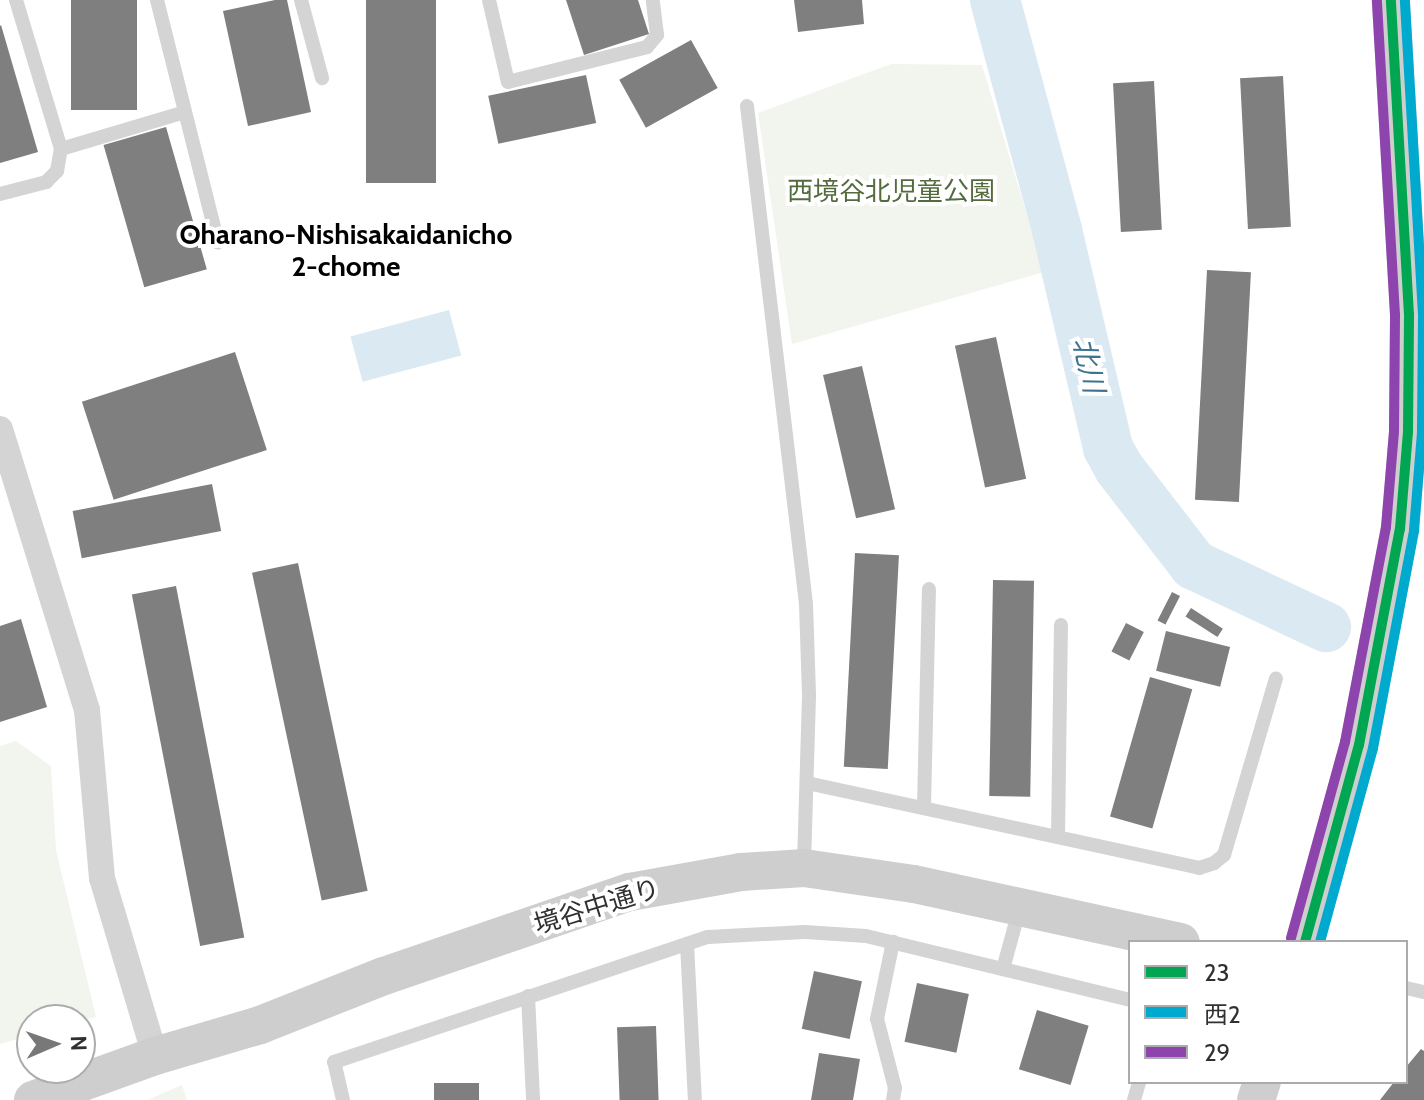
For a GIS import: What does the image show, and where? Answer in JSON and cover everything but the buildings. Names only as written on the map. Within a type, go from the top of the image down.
[{"type":"street","points":[[1306,940],[1359,745],[1400,529],[1416,314],[1391,0]]},
{"type":"street","points":[[0,429],[87,710],[102,878],[155,1056]]},
{"type":"street","name":"境谷中通り","points":[[33,1100],[155,1056],[260,1025],[384,976],[630,892],[741,872],[804,868],[914,884],[1172,940]]},
{"type":"lane","points":[[0,194],[46,182],[57,171],[61,149],[16,0]]},
{"type":"lane","points":[[157,0],[218,242]]},
{"type":"lane","points":[[301,0],[322,78]]},
{"type":"lane","points":[[489,0],[508,82],[647,47],[657,35],[653,0]]},
{"type":"lane","points":[[747,106],[806,604],[804,868]]},
{"type":"lane","points":[[61,149],[185,112]]},
{"type":"lane","points":[[924,807],[929,589]]},
{"type":"lane","points":[[1058,837],[1061,625]]},
{"type":"lane","points":[[807,783],[1199,868],[1214,863],[1224,855],[1276,678]]},
{"type":"lane","points":[[1003,969],[1020,907]]},
{"type":"lane","points":[[343,1100],[334,1062],[708,937],[805,932],[866,936],[1128,1000]]},
{"type":"lane","points":[[893,942],[877,1019],[895,1088],[893,1100]]},
{"type":"lane","points":[[687,944],[695,1100]]},
{"type":"lane","points":[[528,996],[533,1100]]},
{"type":"green space","name":"西境谷北児童公園","points":[[891,64],[982,65],[1044,272],[792,344],[758,113]]},
{"type":"green space","points":[[16,741],[51,766],[56,850],[93,1004],[16,1004],[16,1040],[0,1044],[0,746]]},
{"type":"green space","points":[[182,1085],[187,1100],[148,1100],[163,1093]]},
{"type":"shaded area","points":[[449,310],[461,355],[363,382],[350,336]]},
{"type":"waterway","name":"北川","points":[[995,0],[1057,230],[1108,448],[1119,468],[1194,565],[1326,627]]},
{"type":"transit line","name":"23","points":[[1306,940],[1359,745],[1400,529],[1408,432],[1409,315],[1391,0]]},
{"type":"transit line","name":"西2","points":[[1321,940],[1373,748],[1414,530],[1422,432],[1423,315],[1405,0]]},
{"type":"transit line","name":"29","points":[[1291,938],[1345,742],[1386,527],[1394,431],[1395,315],[1377,1]]},
{"type":"district","name":"Oharano-Nishisakaidanicho 2-chome","points":[[346,250]]}]
